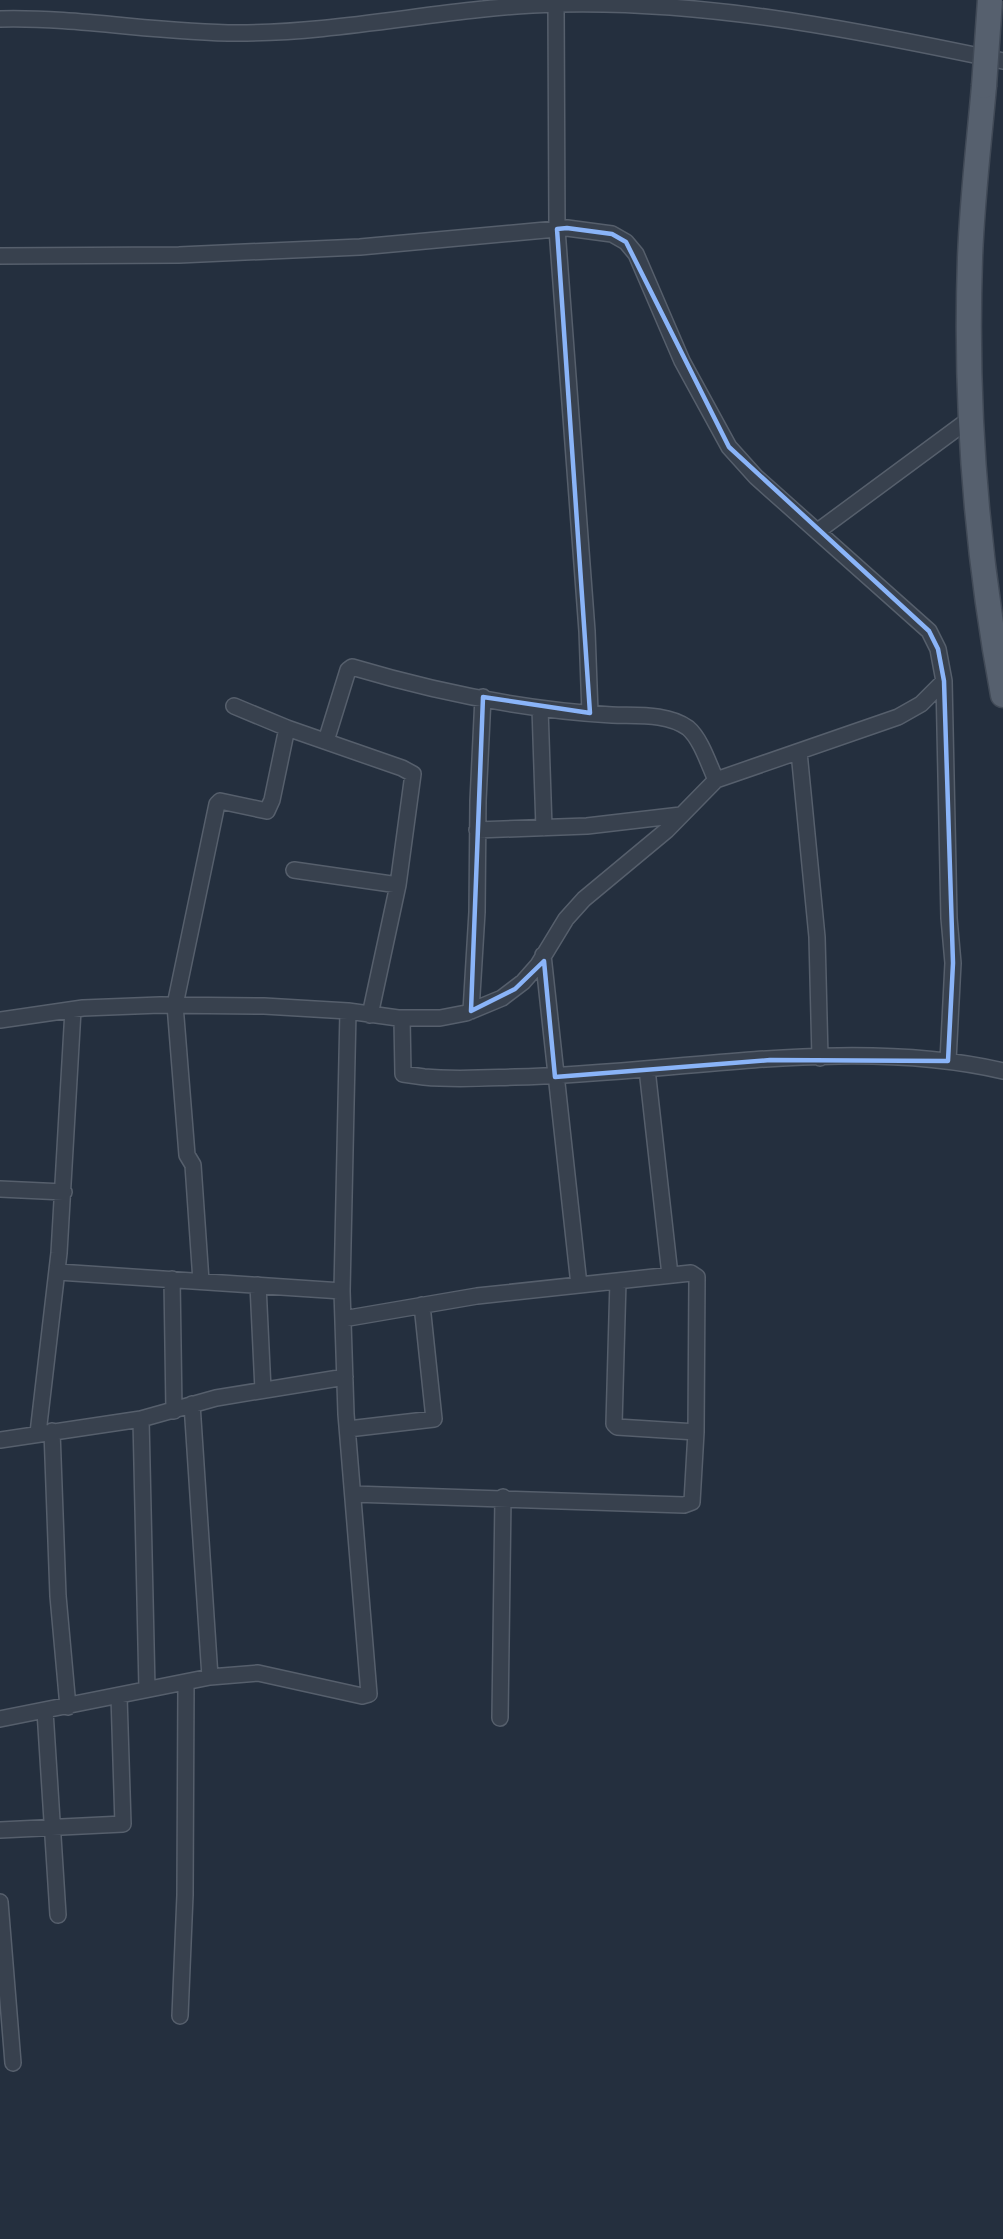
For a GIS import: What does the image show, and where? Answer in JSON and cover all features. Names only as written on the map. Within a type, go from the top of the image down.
[{"type":"main road","points":[[990,0],[970,256],[971,418],[979,528],[1003,695]]},
{"type":"street","points":[[0,19],[152,30],[250,32],[326,29],[429,15],[556,4],[693,8],[847,28],[1003,61]]},
{"type":"street","points":[[556,4],[557,229],[591,713]]},
{"type":"street","points":[[0,256],[155,256],[360,247],[557,229],[588,229],[612,234],[626,242],[636,254],[660,315],[698,392],[729,447],[756,477],[929,631],[938,649],[944,681],[948,918],[953,963],[948,1061]]},
{"type":"street","points":[[818,531],[971,418]]},
{"type":"street","points":[[326,741],[351,667],[540,708],[668,718],[688,728],[694,735],[716,780]]},
{"type":"street","points":[[0,1020],[73,1010],[175,1005],[348,1011],[402,1019],[440,1018],[471,1011],[515,990],[532,973],[566,919],[584,899],[667,830],[716,780],[898,717],[921,704],[944,681]]},
{"type":"street","points":[[471,1011],[477,912],[477,830],[483,697]]},
{"type":"street","points":[[234,706],[413,774],[398,885],[370,1015]]},
{"type":"street","points":[[540,708],[544,828]]},
{"type":"street","points":[[201,1281],[193,1165],[187,1155],[175,1005],[217,804],[220,801],[262,811],[269,808],[287,728]]},
{"type":"street","points":[[799,752],[817,937],[820,1058]]},
{"type":"street","points":[[477,830],[544,828],[681,815]]},
{"type":"street","points":[[294,870],[398,885]]},
{"type":"street","points":[[543,955],[579,1285]]},
{"type":"street","points":[[68,1707],[45,1432],[43,1375],[58,1272],[73,1010]]},
{"type":"street","points":[[0,1719],[210,1677],[258,1673],[362,1696],[369,1694],[348,1429],[342,1291],[348,1011]]},
{"type":"street","points":[[402,1019],[402,1069],[406,1075],[445,1079],[555,1077],[820,1058],[948,1061],[1003,1071]]},
{"type":"street","points":[[647,1069],[670,1275]]},
{"type":"street","points":[[0,1189],[63,1192]]},
{"type":"street","points":[[58,1272],[342,1291]]},
{"type":"street","points":[[343,1318],[422,1305],[579,1285],[691,1273],[697,1277],[696,1432],[692,1502],[684,1505],[503,1497],[353,1494]]},
{"type":"street","points":[[172,1279],[174,1411]]},
{"type":"street","points":[[618,1281],[614,1424],[617,1427],[696,1432]]},
{"type":"street","points":[[258,1285],[263,1390]]},
{"type":"street","points":[[348,1429],[434,1419],[422,1305]]},
{"type":"street","points":[[0,1440],[141,1419],[192,1404],[345,1377]]},
{"type":"street","points":[[192,1404],[210,1677]]},
{"type":"street","points":[[141,1419],[147,1598],[147,1689]]},
{"type":"street","points":[[500,1718],[503,1497]]},
{"type":"street","points":[[180,2016],[185,1895],[186,1682]]},
{"type":"street","points":[[0,1830],[123,1824],[119,1696]]},
{"type":"street","points":[[45,1711],[58,1915]]},
{"type":"street","points":[[0,1902],[13,2063]]},
{"type":"highlighted area","points":[[567,228],[612,234],[626,242],[729,447],[929,631],[938,649],[944,681],[953,963],[948,1061],[770,1060],[555,1077],[544,961],[515,989],[471,1011],[483,697],[590,713],[557,229]]}]
